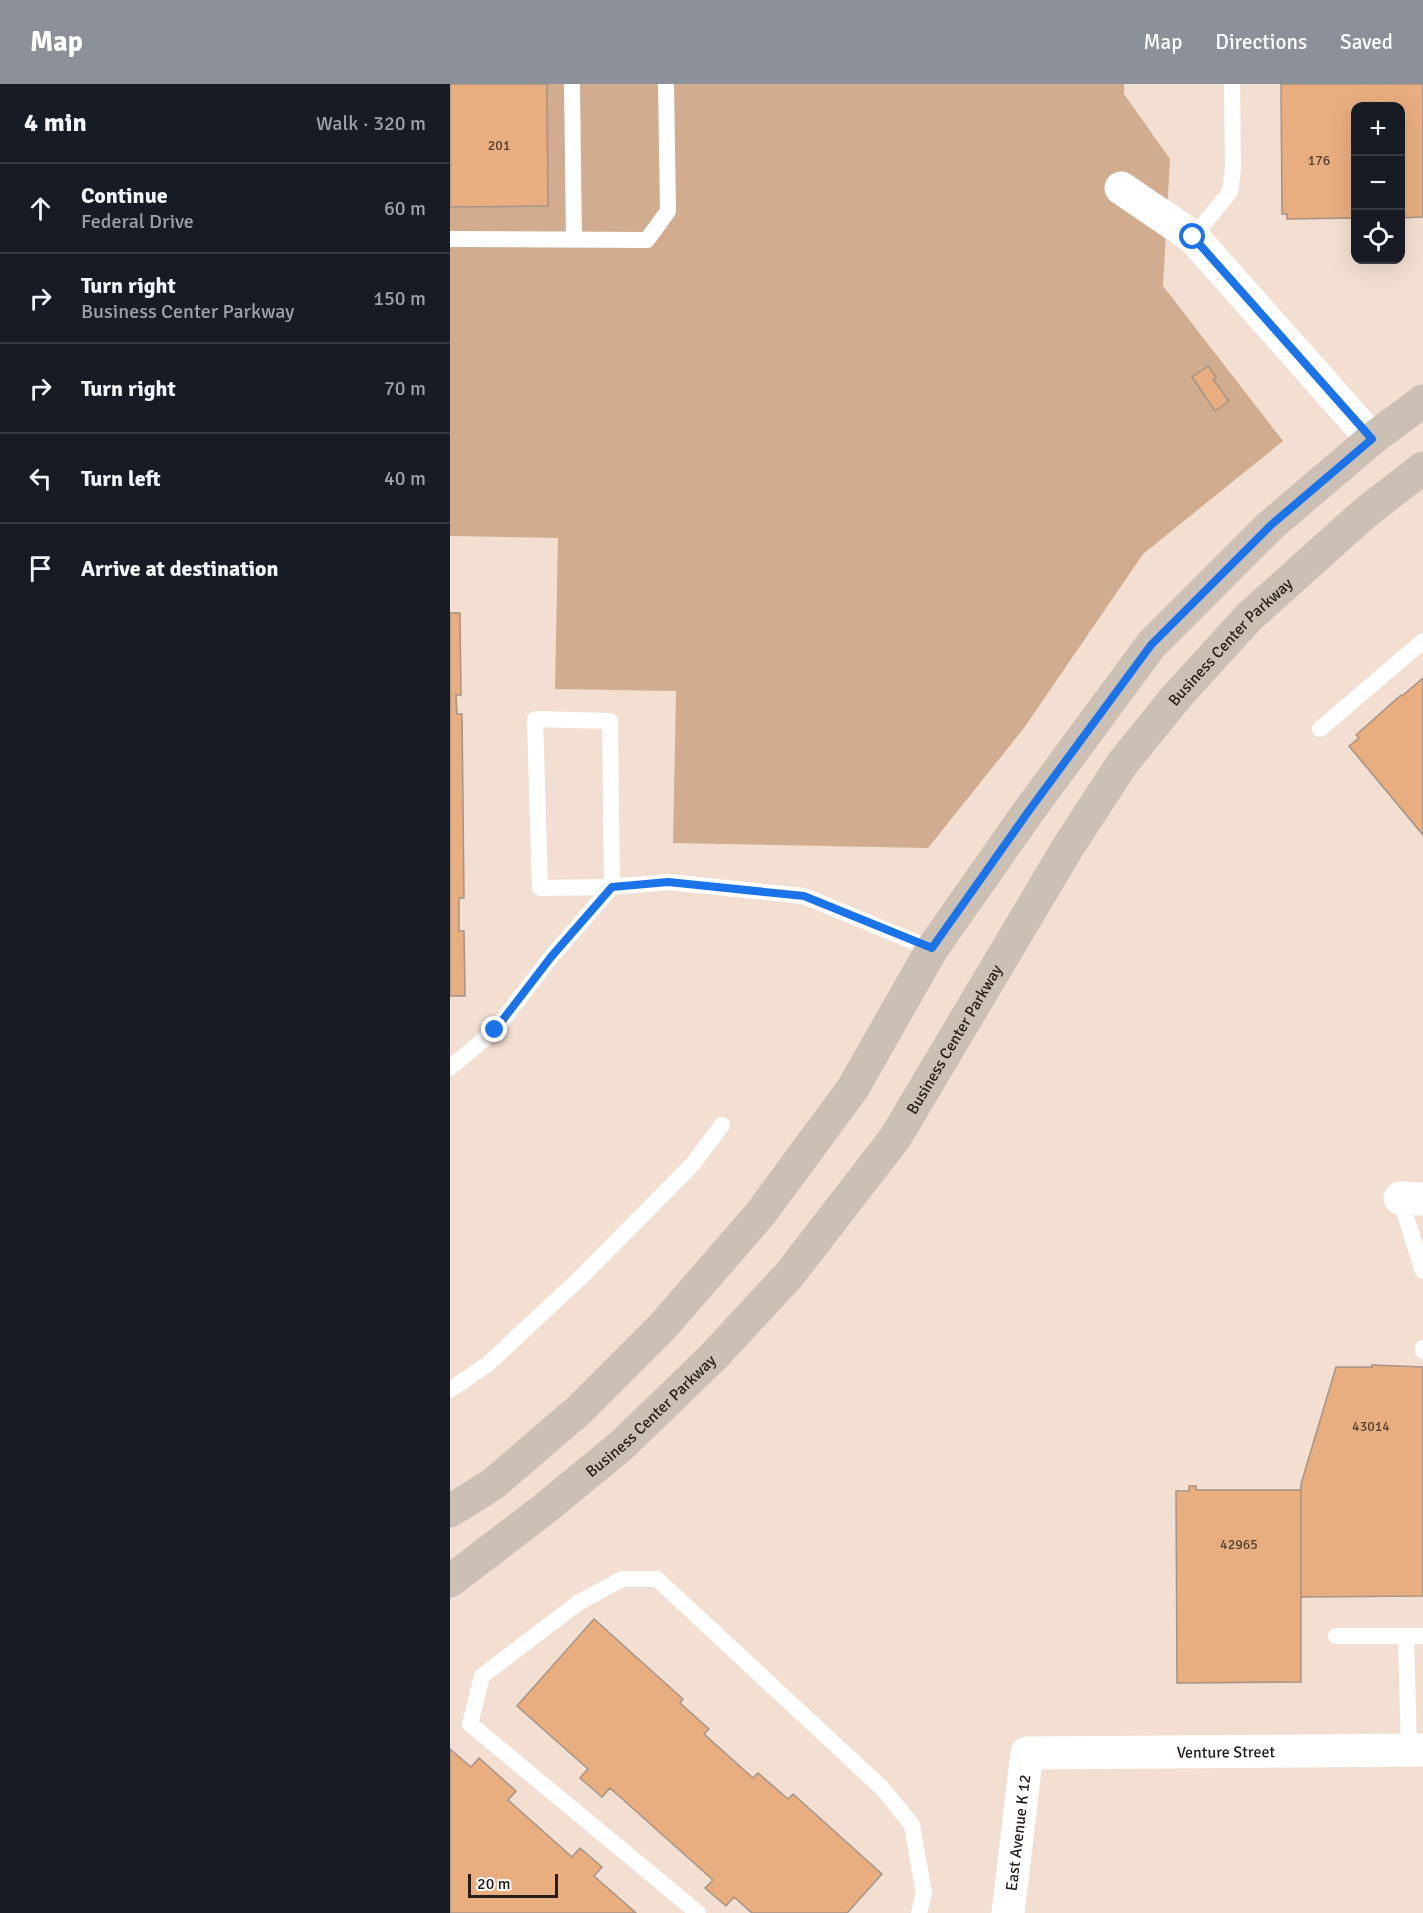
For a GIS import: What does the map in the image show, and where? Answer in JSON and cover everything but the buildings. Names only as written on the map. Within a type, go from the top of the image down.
[{"type":"main road","points":[[450,1511],[493,1484],[579,1410],[663,1326],[762,1213],[853,1088],[932,948],[1028,812],[1151,645],[1271,525],[1372,439],[1423,401]]},
{"type":"main road","name":"Business Center Parkway","points":[[450,1581],[543,1510],[622,1445],[713,1357],[789,1275],[895,1137],[1068,847],[1122,765],[1177,696],[1249,617],[1366,512],[1423,468]]},
{"type":"street","points":[[1121,188],[1193,237],[1372,439]]},
{"type":"street","name":"Venture Street","points":[[1027,1753],[1416,1750]]},
{"type":"street","name":"East Avenue K 12","points":[[1008,1913],[1027,1753]]},
{"type":"lane","points":[[572,84],[574,240]]},
{"type":"lane","points":[[450,239],[647,240],[668,211],[666,84]]},
{"type":"lane","points":[[1193,237],[1230,192],[1233,168],[1232,84]]},
{"type":"lane","points":[[1320,729],[1423,641]]},
{"type":"lane","points":[[450,1068],[495,1030],[551,957],[612,887],[610,721],[535,719],[540,888],[612,887],[668,882],[804,896],[932,948]]},
{"type":"lane","points":[[450,1390],[488,1364],[579,1279],[692,1165],[722,1125]]},
{"type":"lane","points":[[1411,1198],[1423,1270]]},
{"type":"lane","points":[[698,1913],[470,1724],[482,1676],[578,1603],[622,1579],[657,1579],[883,1789],[912,1825],[924,1893],[920,1913]]},
{"type":"lane","points":[[1336,1636],[1423,1636]]},
{"type":"lane","points":[[1406,1636],[1416,1750]]},
{"type":"shaded area","points":[[450,84],[1124,84],[1124,94],[1170,159],[1163,286],[1283,441],[1143,554],[1024,728],[928,848],[673,843],[676,691],[555,689],[558,538],[450,536]]},
{"type":"route","points":[[495,1030],[551,957],[612,887],[668,882],[804,896],[932,948],[1028,812],[1151,645],[1271,525],[1372,439],[1193,237]]}]
